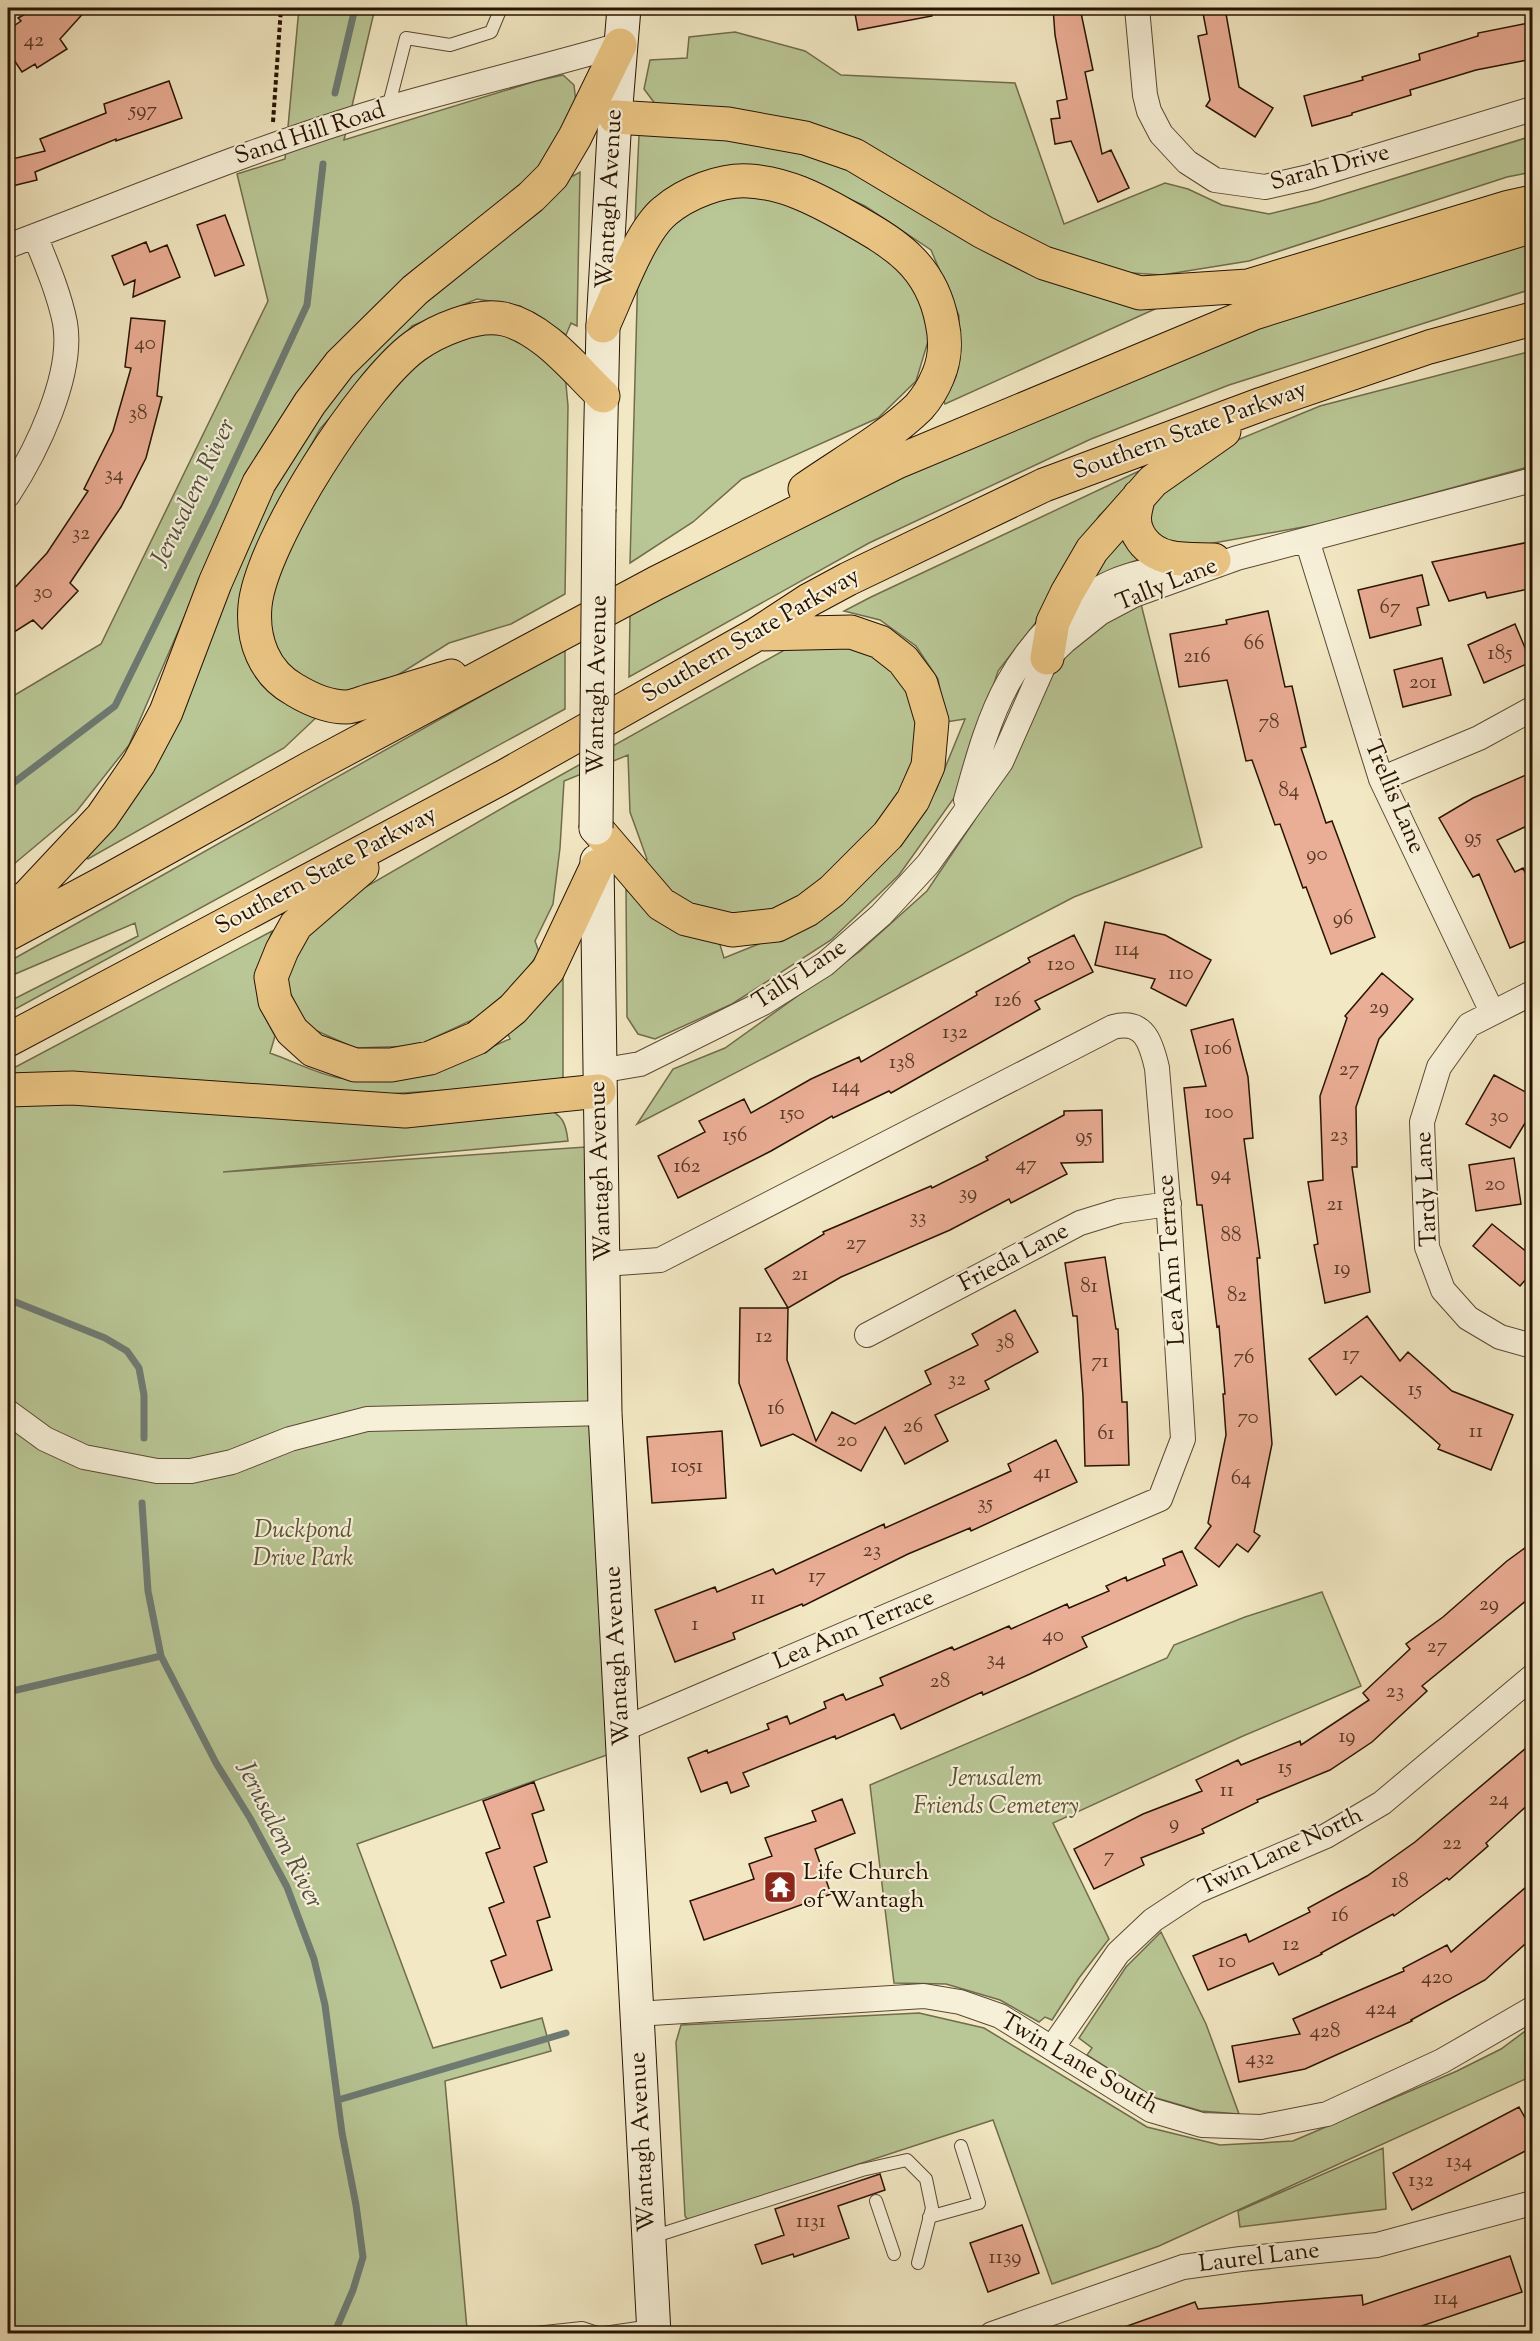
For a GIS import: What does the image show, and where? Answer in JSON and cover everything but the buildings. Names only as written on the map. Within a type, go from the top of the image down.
[{"type":"highway","points":[[8,908],[27,897],[102,817],[139,763],[166,712],[216,583],[259,483],[310,403],[340,364],[407,298],[531,197],[552,176],[575,137],[620,45]]},
{"type":"highway","points":[[615,117],[728,124],[805,138],[854,155],[983,232],[1044,262],[1140,293],[1248,286],[1498,210],[1533,202]]},
{"type":"highway","points":[[603,326],[648,228],[665,211],[687,196],[711,186],[747,180],[777,185],[808,195],[886,238],[906,254],[927,279],[938,301],[945,333],[943,358],[938,376],[921,405],[897,425],[789,500],[656,583]]},
{"type":"highway","points":[[8,934],[312,767],[656,583],[897,462],[1254,313],[1533,226]]},
{"type":"highway","points":[[549,641],[475,668],[347,707],[313,700],[283,684],[265,662],[256,639],[255,606],[274,547],[311,477],[351,417],[382,379],[413,347],[442,328],[482,320],[503,319],[537,332],[603,396]]},
{"type":"highway","name":"Southern State Parkway","points":[[8,1040],[505,776],[757,634],[809,600],[848,579],[1044,484],[1429,346],[1533,319]]},
{"type":"highway","points":[[1047,658],[1053,622],[1092,550],[1153,481],[1262,404]]},
{"type":"highway","points":[[1139,496],[1133,517],[1137,533],[1149,550],[1164,557],[1226,559]]},
{"type":"highway","points":[[596,828],[661,904],[686,920],[732,930],[777,925],[807,910],[832,891],[888,835],[913,800],[928,766],[932,721],[921,684],[903,660],[880,642],[851,632],[757,634]]},
{"type":"highway","points":[[505,776],[352,875],[296,925],[271,977],[275,1001],[292,1031],[313,1050],[355,1065],[391,1065],[430,1058],[477,1038],[513,1009],[548,970],[597,866]]},
{"type":"highway","points":[[8,1090],[72,1088],[405,1111],[599,1081]]},
{"type":"main road","name":"Wantagh Avenue","points":[[624,8],[603,326],[596,828],[599,1081],[605,1413],[654,2330]]},
{"type":"street","name":"Sarah Drive","points":[[1137,8],[1145,95],[1149,111],[1161,134],[1187,162],[1215,180],[1265,187],[1309,177],[1533,109]]},
{"type":"street","name":"Sand Hill Road","points":[[8,246],[271,146],[388,108],[620,45]]},
{"type":"street","points":[[8,495],[46,423],[58,392],[65,353],[65,324],[50,274],[35,236]]},
{"type":"street","name":"Tally Lane","points":[[960,819],[983,745],[1007,684],[1032,646],[1053,622],[1112,582],[1150,569],[1226,559],[1307,540],[1533,480]]},
{"type":"street","name":"Trellis Lane","points":[[1307,540],[1381,779],[1492,1012]]},
{"type":"street","name":"Tally Lane","points":[[599,1081],[640,1064],[763,1003],[825,964],[881,915],[928,864],[1001,762],[1047,658],[1100,614],[1125,600],[1226,559]]},
{"type":"street","points":[[1381,779],[1479,738],[1533,709]]},
{"type":"street","name":"Tardy Lane","points":[[1533,993],[1470,1025],[1439,1067],[1422,1122],[1427,1247],[1443,1290],[1468,1318],[1500,1337],[1533,1346]]},
{"type":"street","name":"Lea Ann Terrace","points":[[604,1264],[660,1260],[1113,1028],[1126,1024],[1136,1027],[1149,1042],[1155,1061],[1168,1204],[1183,1439],[1160,1499],[621,1730]]},
{"type":"street","name":"Frieda Lane","points":[[867,1335],[1080,1223],[1119,1211],[1168,1204]]},
{"type":"street","points":[[8,1412],[45,1439],[84,1457],[157,1471],[191,1471],[232,1462],[290,1438],[367,1419],[605,1413]]},
{"type":"street","name":"Twin Lane North","points":[[1052,2048],[1118,1953],[1153,1920],[1197,1891],[1326,1836],[1382,1803],[1533,1677]]},
{"type":"street","name":"Twin Lane South","points":[[636,2014],[924,1995],[960,2002],[1000,2016],[1150,2110],[1202,2125],[1261,2127],[1327,2114],[1442,2061],[1533,2009]]},
{"type":"street","name":"Laurel Lane","points":[[992,2334],[1183,2267],[1377,2245],[1531,2211]]},
{"type":"lane","points":[[388,108],[406,38],[450,45],[491,32],[501,8]]},
{"type":"lane","points":[[930,2217],[980,2204],[961,2146]]},
{"type":"lane","points":[[649,2238],[862,2169],[907,2160],[926,2179],[932,2208],[918,2263]]},
{"type":"lane","points":[[876,2201],[894,2254]]},
{"type":"lane","points":[[526,2334],[582,2328],[597,2333],[654,2330]]},
{"type":"path","points":[[271,146],[281,8]]},
{"type":"green space","points":[[299,8],[375,8],[344,140],[536,81],[563,75],[574,85],[576,103],[540,166],[477,225],[376,305],[289,406],[202,576],[129,745],[76,812],[8,869],[8,699],[101,644],[268,301],[237,174],[285,159]]},
{"type":"green space","points":[[735,32],[805,51],[841,75],[1015,83],[1064,224],[1165,183],[1188,189],[1222,205],[1269,214],[1318,202],[1532,136],[1532,172],[1507,177],[1249,261],[1162,275],[1103,271],[1058,256],[879,154],[656,105],[644,89],[650,60],[687,58],[689,37]]},
{"type":"green space","points":[[646,128],[822,154],[1154,302],[1155,309],[945,404],[942,398],[956,365],[959,316],[931,250],[865,206],[790,172],[635,222],[639,135]]},
{"type":"green space","points":[[571,168],[573,176],[580,172],[577,326],[571,323],[566,335],[520,306],[477,299],[412,326],[320,429],[272,516],[242,614],[320,714],[284,748],[88,859],[84,850],[258,514],[309,421],[401,317]]},
{"type":"green space","points":[[746,189],[832,216],[897,261],[921,297],[929,338],[916,381],[878,418],[742,479],[693,522],[630,563],[638,267],[654,236],[693,206]]},
{"type":"green space","points":[[1532,235],[1532,289],[1229,385],[1091,439],[869,543],[629,677],[630,614],[837,500],[1209,338]]},
{"type":"green space","points":[[499,324],[565,374],[568,406],[565,594],[511,624],[449,643],[390,680],[350,694],[306,683],[272,653],[261,614],[315,487],[385,388],[442,335]]},
{"type":"green space","points":[[1532,351],[1532,466],[1320,524],[1175,550],[1153,543],[1142,507],[1223,446],[1320,406]]},
{"type":"green space","points":[[1154,464],[1099,516],[1040,617],[998,671],[959,791],[899,875],[831,940],[732,1004],[655,1039],[638,1034],[627,1017],[626,890],[718,938],[724,958],[801,927],[878,865],[936,790],[965,719],[946,722],[938,679],[916,646],[880,620],[844,611]]},
{"type":"green space","points":[[1123,527],[1143,558],[1087,584]]},
{"type":"green space","points":[[1141,604],[1202,847],[1074,897],[637,1124],[673,1069],[725,1048],[859,952],[927,891],[974,821],[1060,661],[1097,627]]},
{"type":"green space","points":[[797,643],[869,645],[909,684],[923,736],[915,776],[868,837],[793,906],[755,917],[697,908],[666,891],[642,865],[647,859],[630,812],[628,755],[564,781],[560,848],[553,904],[535,941],[539,952],[521,979],[483,1015],[416,1046],[355,1048],[308,1027],[286,985],[291,944],[324,911]]},
{"type":"green space","points":[[565,649],[565,709],[8,1013],[8,1002],[138,936],[135,923],[8,977],[8,962]]},
{"type":"green space","points":[[272,931],[256,981],[261,1010],[275,1036],[270,1053],[340,1078],[385,1080],[428,1071],[510,1039],[506,1029],[563,967],[563,1077],[558,1083],[387,1094],[138,1076],[8,1076],[8,1071]]},
{"type":"green space","name":"Duckpond Drive Park","points":[[70,1097],[546,1108],[563,1121],[568,1141],[223,1172],[586,1147],[607,1755],[357,1844],[433,2048],[542,2018],[551,2051],[445,2081],[467,2329],[461,2333],[8,2333],[8,1106]]},
{"type":"green space","name":"Jerusalem Friends Cemetery","points":[[1322,1592],[1361,1686],[1243,1736],[1053,1823],[1109,1939],[1079,1978],[1052,2020],[1045,2017],[1039,2022],[1000,2000],[946,1984],[894,1983],[870,1785],[1167,1658],[1174,1645],[1245,1617]]},
{"type":"green space","points":[[1161,1932],[1206,2024],[1239,2114],[1201,2111],[1153,2097],[1087,2055],[1092,2048],[1079,2038],[1126,1967]]},
{"type":"green space","points":[[919,2013],[984,2028],[1147,2127],[1220,2145],[1293,2141],[1457,2071],[1501,2049],[1532,2026],[1532,2076],[1159,2246],[1052,2284],[993,2120],[688,2220],[685,2216],[676,2042],[681,2025]]},
{"type":"green space","points":[[1383,2148],[1386,2209],[1240,2227],[1238,2211]]},
{"type":"waterway","name":"Jerusalem River","points":[[335,93],[355,8]]},
{"type":"waterway","name":"Jerusalem River","points":[[8,787],[115,706],[214,505],[307,305],[323,164]]},
{"type":"waterway","name":"Jerusalem River","points":[[8,1299],[105,1338],[127,1351],[139,1368],[144,1395],[144,1438]]},
{"type":"waterway","name":"Jerusalem River","points":[[142,1503],[148,1591],[161,1656],[216,1763],[250,1818],[287,1887],[314,1959],[325,2005],[342,2133],[363,2257],[353,2290],[334,2334]]},
{"type":"waterway","points":[[8,1692],[161,1656]]},
{"type":"waterway","points":[[338,2100],[566,2033]]},
{"type":"place","name":"Life Church of Wantagh","points":[[780,1887]]}]
